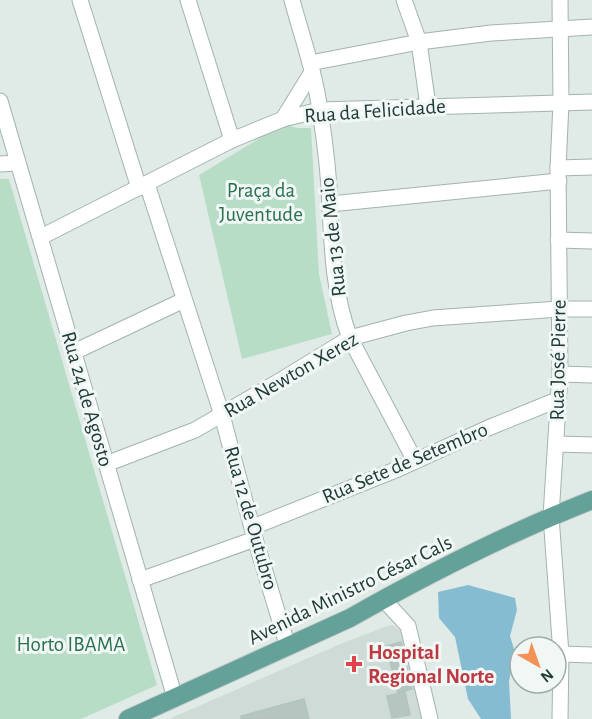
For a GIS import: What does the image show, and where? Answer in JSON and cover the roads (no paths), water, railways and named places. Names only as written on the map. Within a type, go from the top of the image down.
[{"type":"main road","name":"Avenida Ministro César Cals","points":[[128,719],[350,618],[383,599],[551,516],[592,500]]},
{"type":"street","name":"Rua 12 de Outubro","points":[[80,0],[222,415],[288,647]]},
{"type":"street","points":[[188,0],[232,140]]},
{"type":"street","name":"Rua 13 de Maio","points":[[292,0],[311,67],[320,110],[331,234],[342,318],[350,338],[415,461]]},
{"type":"street","points":[[404,0],[419,42],[428,106]]},
{"type":"street","name":"Rua José Pierre","points":[[560,0],[561,103],[558,175],[560,374],[551,516],[560,635]]},
{"type":"street","points":[[283,119],[311,67],[419,42],[491,33],[592,27]]},
{"type":"street","name":"Rua 24 de Agosto","points":[[0,101],[175,698]]},
{"type":"street","name":"Rua da Felicidade","points":[[41,237],[232,140],[283,119],[320,110],[592,102]]},
{"type":"street","points":[[0,164],[17,163]]},
{"type":"street","points":[[330,204],[558,175],[592,167]]},
{"type":"street","points":[[558,240],[592,241]]},
{"type":"street","points":[[74,352],[184,300]]},
{"type":"street","name":"Rua Newton Xerez","points":[[106,464],[195,430],[350,338],[422,319],[559,309],[592,309]]},
{"type":"street","points":[[560,374],[592,375]]},
{"type":"street","name":"Rua Sete de Setembro","points":[[140,580],[254,533],[488,428],[557,400]]},
{"type":"street","points":[[557,444],[592,445]]},
{"type":"street","points":[[383,599],[408,626],[430,719]]},
{"type":"street","points":[[568,654],[592,655]]},
{"type":"street","name":"Rua José Pierre","points":[[560,695],[560,719]]},
{"type":"water","points":[[468,585],[515,598],[517,610],[510,635],[508,635],[508,695],[511,719],[481,719],[468,699],[455,637],[439,618],[438,592]]},
{"type":"place","name":"Hospital Regional Norte","points":[[354,664]]},
{"type":"park label","name":"Praça da Juventude","points":[[261,202]]},
{"type":"park label","name":"Horto IBAMA","points":[[71,644]]}]
